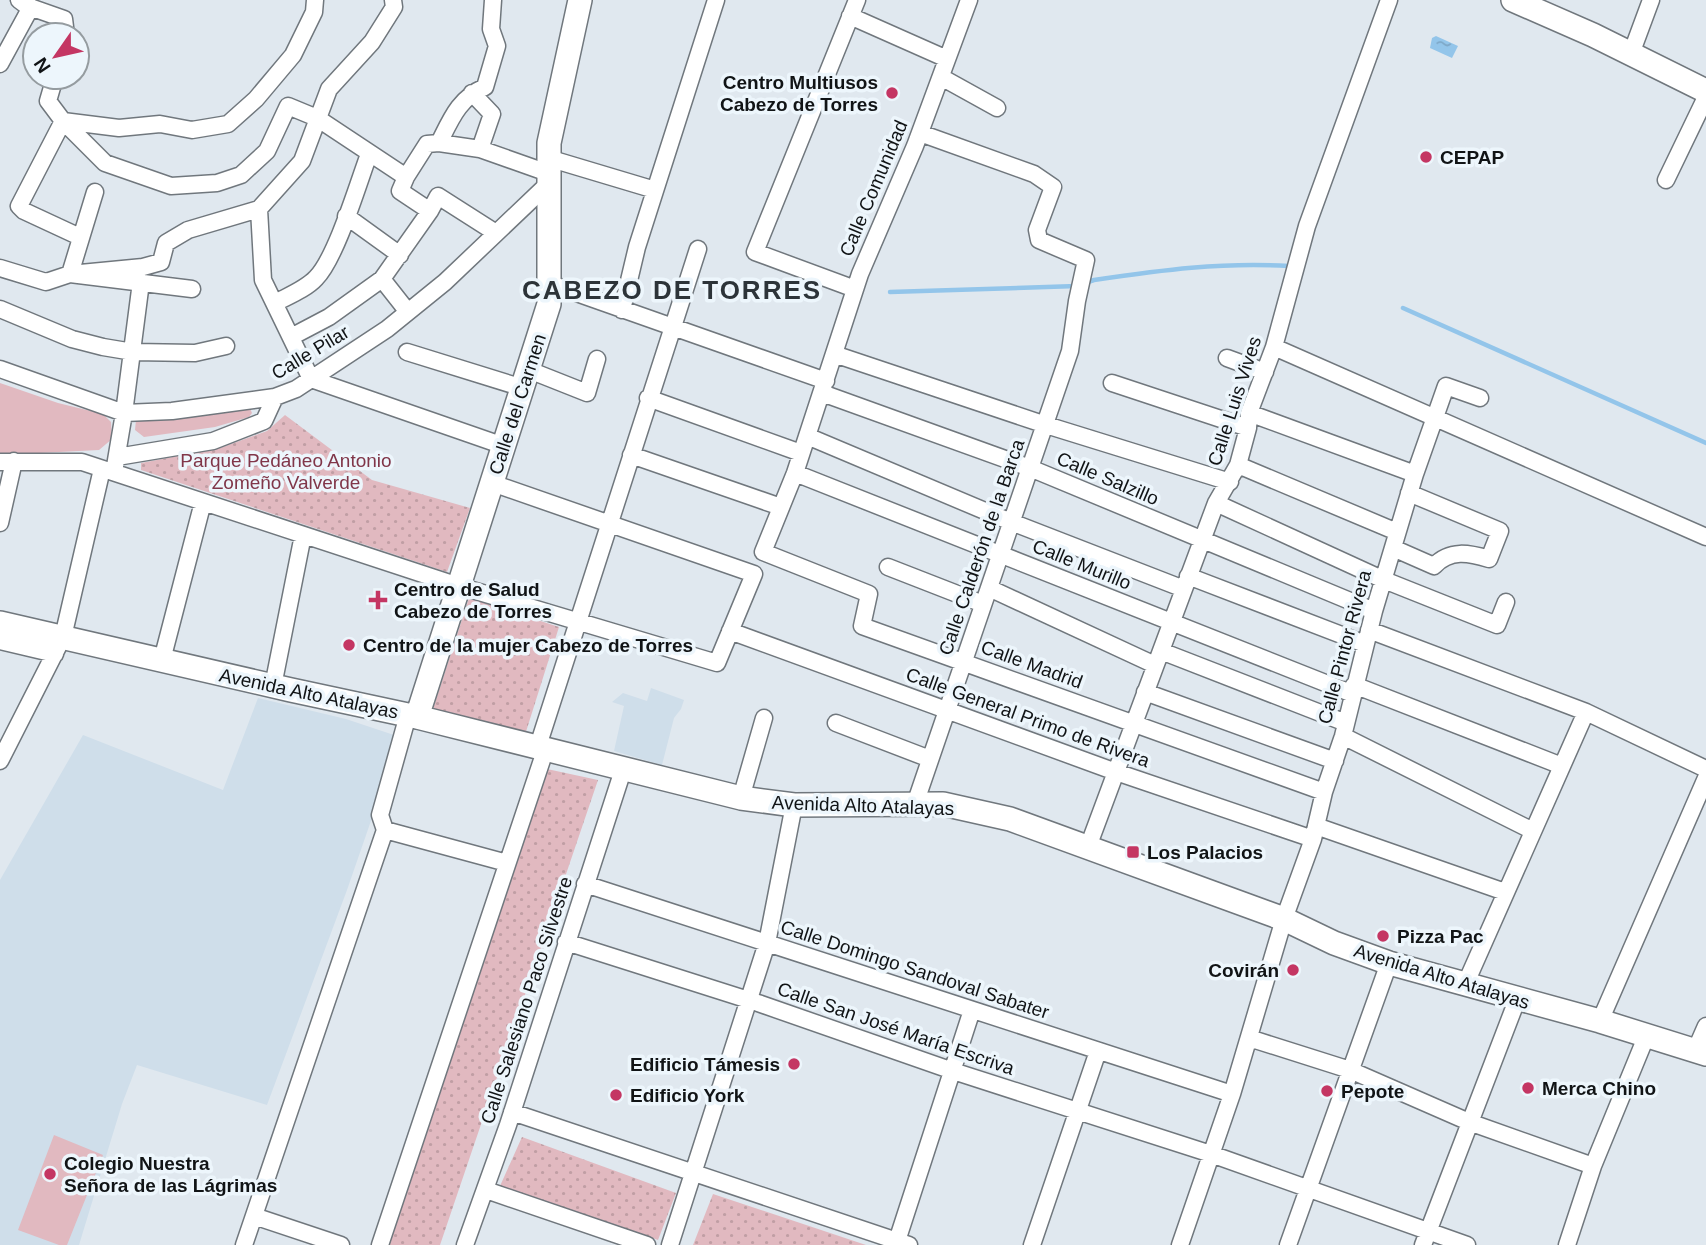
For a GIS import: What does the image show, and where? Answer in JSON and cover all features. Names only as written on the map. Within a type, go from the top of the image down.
[{"type":"main road","name":"Calle del Carmen","points":[[412,716],[459,586],[550,304],[549,143],[580,0]]},
{"type":"main road","points":[[1513,0],[1706,91]]},
{"type":"main road","name":"Avenida Alto Atalayas","points":[[0,623],[59,645],[162,660],[412,716],[741,798],[794,805],[943,804],[1010,819],[1283,919],[1334,943],[1389,963],[1600,1021],[1701,1053]]},
{"type":"street","points":[[63,121],[119,128],[160,124],[192,130],[228,124],[256,99],[293,55],[314,12],[315,0]]},
{"type":"street","points":[[0,268],[46,282],[70,274],[143,267],[161,262],[166,243],[188,230],[259,208],[302,161],[329,89],[372,42],[394,7],[393,0]]},
{"type":"street","points":[[439,143],[456,108],[472,93],[485,88],[497,46],[491,29],[493,0]]},
{"type":"street","points":[[622,310],[637,247],[716,0]]},
{"type":"street","points":[[855,289],[755,252],[771,228],[857,0]]},
{"type":"street","name":"Calle Luis Vives","points":[[1088,847],[1216,503],[1238,465],[1307,226],[1390,0]]},
{"type":"street","points":[[1631,54],[1651,0]]},
{"type":"street","name":"Calle Comunidad","points":[[763,552],[795,473],[824,387],[855,289],[859,262],[920,133],[947,59],[952,32],[963,2]]},
{"type":"street","points":[[0,64],[25,3],[64,21]]},
{"type":"street","points":[[850,16],[947,59]]},
{"type":"street","points":[[941,77],[998,108]]},
{"type":"street","points":[[51,91],[48,101],[63,121],[105,163],[171,186],[217,183],[241,175],[267,151],[288,106],[317,118],[369,155],[406,177]]},
{"type":"street","points":[[472,93],[492,114],[480,149]]},
{"type":"street","points":[[1666,180],[1706,97]]},
{"type":"street","points":[[63,121],[19,206],[24,211],[80,237]]},
{"type":"street","name":"Calle Calderón de la Barca","points":[[915,804],[1070,351],[1086,260],[1039,240],[1037,230],[1053,187],[1034,174],[920,133]]},
{"type":"street","points":[[430,211],[400,191],[427,144],[439,143],[480,149],[548,171],[655,190]]},
{"type":"street","points":[[275,303],[314,281],[324,269],[369,155]]},
{"type":"street","name":"Calle Pilar","points":[[0,369],[124,413],[172,411],[275,397],[296,389],[387,330],[408,313],[496,233],[548,171]]},
{"type":"street","points":[[70,274],[95,192]]},
{"type":"street","points":[[291,337],[329,317],[382,279],[438,196],[496,233]]},
{"type":"street","points":[[259,208],[263,280],[311,379],[504,446]]},
{"type":"street","points":[[346,216],[400,255]]},
{"type":"street","points":[[380,1245],[507,863],[577,621],[698,249]]},
{"type":"street","points":[[70,274],[192,289]]},
{"type":"street","points":[[382,279],[408,313]]},
{"type":"street","points":[[0,761],[59,645],[124,413],[141,282]]},
{"type":"street","name":"Calle Salzillo","points":[[551,284],[674,327],[1030,468],[1374,611]]},
{"type":"street","points":[[0,309],[72,340],[133,352],[195,354],[226,346]]},
{"type":"street","points":[[1274,347],[1434,415],[1706,537]]},
{"type":"street","points":[[407,352],[587,393],[597,359]]},
{"type":"street","points":[[834,354],[1046,425],[1230,482]]},
{"type":"street","points":[[1227,358],[1265,372]]},
{"type":"street","points":[[1112,383],[1249,420],[1415,474]]},
{"type":"street","name":"Calle Pintor Rivera","points":[[1180,1245],[1232,1094],[1283,919],[1314,833],[1374,611],[1434,415],[1446,386],[1480,398]]},
{"type":"street","points":[[111,466],[213,441],[264,421],[275,397]]},
{"type":"street","points":[[648,398],[801,453]]},
{"type":"street","points":[[807,436],[1011,522],[1186,583],[1367,637],[1586,712],[1706,769]]},
{"type":"street","points":[[631,455],[781,507]]},
{"type":"street","points":[[0,523],[7,462],[82,462],[111,466],[203,502],[459,586],[717,663],[754,574],[492,483]]},
{"type":"street","points":[[1238,465],[1395,540],[1434,566],[1442,557],[1467,553],[1489,559],[1500,531],[1409,493]]},
{"type":"street","name":"Calle Murillo","points":[[795,473],[1171,622],[1562,766]]},
{"type":"street","points":[[162,660],[203,502]]},
{"type":"street","points":[[1216,503],[1384,580],[1497,625],[1506,602]]},
{"type":"street","points":[[273,686],[303,535]]},
{"type":"street","name":"Calle Madrid","points":[[763,552],[869,594],[862,626],[1324,792]]},
{"type":"street","points":[[888,567],[983,604]]},
{"type":"street","points":[[989,587],[1158,658],[1344,729],[1533,831]]},
{"type":"street","name":"Calle General Primo de Rivera","points":[[730,631],[1116,772],[1505,892]]},
{"type":"street","points":[[0,641],[59,645]]},
{"type":"street","points":[[1145,692],[1335,761]]},
{"type":"street","points":[[1465,985],[1586,712]]},
{"type":"street","points":[[244,1245],[385,831],[380,816],[412,716]]},
{"type":"street","points":[[741,798],[764,718]]},
{"type":"street","points":[[836,723],[930,759]]},
{"type":"street","name":"Calle Salesiano Paco Silvestre","points":[[465,1245],[512,1112],[624,767]]},
{"type":"street","points":[[1600,1021],[1706,778]]},
{"type":"street","points":[[670,1245],[768,943],[794,805]]},
{"type":"street","points":[[385,831],[507,863]]},
{"type":"street","name":"Calle Domingo Sandoval Sabater","points":[[585,884],[1232,1094]]},
{"type":"street","name":"Calle San José María Escriva","points":[[566,942],[1211,1154],[1308,1188],[1426,1238],[1467,1245]]},
{"type":"street","points":[[1288,1245],[1389,963]]},
{"type":"street","points":[[1426,1238],[1517,1000]]},
{"type":"street","points":[[512,1112],[903,1243],[972,1010]]},
{"type":"street","points":[[1701,1053],[1706,1026]]},
{"type":"street","points":[[1567,1245],[1593,1166],[1646,1037]]},
{"type":"street","points":[[1249,1038],[1350,1070],[1469,1122],[1593,1166]]},
{"type":"street","points":[[1032,1245],[1098,1051]]},
{"type":"street","points":[[486,1190],[647,1245]]},
{"type":"street","points":[[254,1216],[341,1245]]},
{"type":"shaded area","points":[[651,688],[684,700],[674,718],[662,765],[614,751],[624,706],[612,702],[623,693],[647,701]]},
{"type":"shaded area","points":[[258,698],[346,719],[400,737],[347,890],[267,1105],[137,1065],[122,1104],[79,1245],[0,1245],[0,880],[83,735],[223,790]]},
{"type":"green space","points":[[0,383],[58,403],[103,414],[111,422],[112,439],[99,450],[0,455]]},
{"type":"green space","points":[[249,406],[252,413],[249,417],[215,427],[144,437],[135,430],[136,420]]},
{"type":"green space","name":"Parque Pedáneo Antonio Zomeño Valverde","points":[[285,415],[372,480],[470,508],[447,572],[141,470],[141,463],[220,448],[267,431]]},
{"type":"green space","points":[[469,598],[559,627],[524,738],[433,709]]},
{"type":"green space","points":[[547,769],[598,780],[440,1245],[387,1245]]},
{"type":"green space","points":[[54,1135],[103,1155],[67,1245],[59,1245],[18,1230]]},
{"type":"green space","points":[[522,1137],[676,1193],[658,1240],[500,1186]]},
{"type":"green space","points":[[713,1194],[866,1245],[693,1245]]},
{"type":"water","points":[[1436,36],[1458,46],[1452,58],[1430,48],[1432,38]]},
{"type":"waterway","points":[[1085,283],[1119,276],[1191,268],[1289,266]]},
{"type":"waterway","points":[[890,292],[1077,286]]},
{"type":"waterway","points":[[1403,308],[1706,443]]},
{"type":"place","name":"Centro Multiusos Cabezo de Torres","points":[[892,93]]},
{"type":"place","name":"CEPAP","points":[[1426,157]]},
{"type":"place","name":"Centro de Salud Cabezo de Torres","points":[[378,600]]},
{"type":"place","name":"Centro de la mujer Cabezo de Torres","points":[[349,645]]},
{"type":"place","name":"Los Palacios","points":[[1133,852]]},
{"type":"place","name":"Pizza Pac","points":[[1383,936]]},
{"type":"place","name":"Covirán","points":[[1293,970]]},
{"type":"place","name":"Edificio Támesis","points":[[794,1064]]},
{"type":"place","name":"Merca Chino","points":[[1528,1088]]},
{"type":"place","name":"Pepote","points":[[1327,1091]]},
{"type":"place","name":"Edificio York","points":[[616,1095]]},
{"type":"place","name":"Colegio Nuestra Señora de las Lágrimas","points":[[50,1174]]},
{"type":"district","name":"CABEZO DE TORRES","points":[[672,290]]}]
